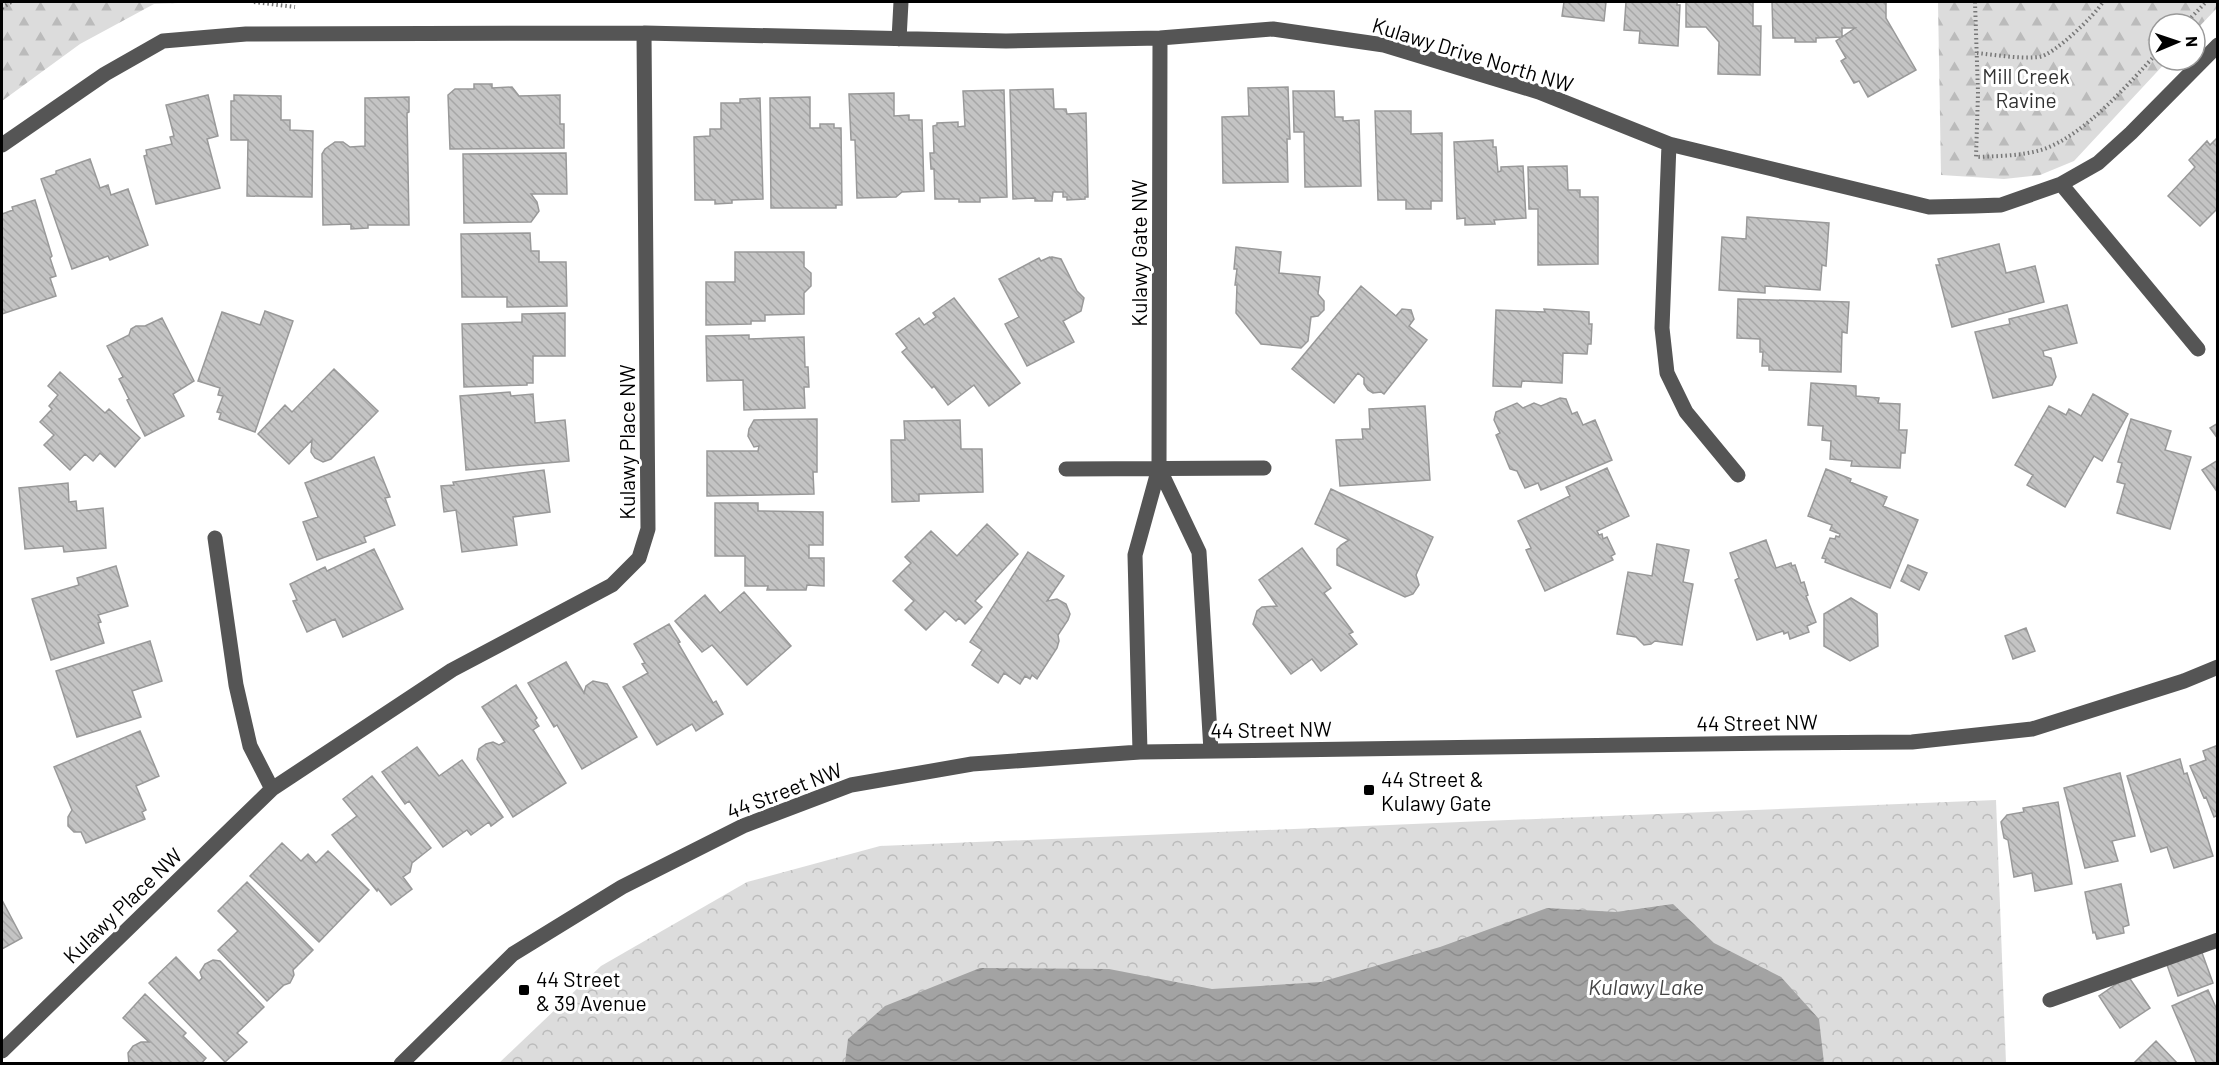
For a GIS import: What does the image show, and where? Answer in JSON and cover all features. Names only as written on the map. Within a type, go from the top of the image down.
[{"type":"street","points":[[899,39],[901,2]]},
{"type":"street","name":"Kulawy Drive North NW","points":[[2,145],[105,74],[164,41],[246,34],[644,33],[1006,40],[1160,38],[1273,29],[1384,45],[1539,92],[1669,144],[1929,207],[2001,205],[2061,184],[2098,163],[2131,133],[2217,45]]},
{"type":"street","name":"Kulawy Place NW","points":[[2,1051],[272,789],[452,670],[612,585],[639,558],[648,529],[644,33]]},
{"type":"street","name":"Kulawy Gate NW","points":[[1140,752],[1135,555],[1159,468],[1160,38]]},
{"type":"street","points":[[1669,144],[1662,328],[1667,373],[1686,412],[1738,475]]},
{"type":"street","points":[[2061,184],[2198,349]]},
{"type":"street","name":"Kulawy Gate NW","points":[[1159,468],[1199,552],[1211,751]]},
{"type":"street","points":[[1066,469],[1264,468]]},
{"type":"street","points":[[215,538],[236,685],[250,746],[272,789]]},
{"type":"street","name":"44 Street NW","points":[[408,1061],[513,954],[621,887],[743,826],[851,785],[972,764],[1140,752],[1912,742],[2032,729],[2184,681],[2217,667]]},
{"type":"street","points":[[2050,1000],[2217,940]]},
{"type":"path","points":[[2,8],[11,2]]},
{"type":"path","points":[[254,2],[295,7]]},
{"type":"path","points":[[1975,2],[1976,157],[2020,154],[2043,149],[2064,140],[2110,103],[2147,64]]},
{"type":"path","points":[[1977,53],[2041,57],[2070,38],[2103,2]]},
{"type":"green space","points":[[2,2],[203,2],[154,4],[80,44],[2,101]]},
{"type":"green space","name":"Mill Creek Ravine","points":[[1938,2],[2217,2],[2218,7],[2207,18],[2207,12],[2147,12],[2147,72],[2157,72],[2074,161],[2040,175],[2004,179],[1941,175]]},
{"type":"green space","points":[[1996,800],[2006,1063],[498,1064],[601,966],[747,882],[880,846]]},
{"type":"water","name":"Kulawy Lake","points":[[1673,904],[1714,943],[1781,977],[1819,1019],[1824,1063],[845,1063],[848,1039],[885,1006],[980,968],[1109,969],[1212,989],[1321,982],[1440,947],[1547,908],[1616,912]]},
{"type":"building","points":[[1564,2],[1606,2],[1604,21],[1562,16]]},
{"type":"building","points":[[1626,2],[1677,2],[1677,5],[1680,5],[1678,46],[1639,43],[1640,31],[1624,30]]},
{"type":"building","points":[[1686,2],[1753,2],[1753,26],[1761,26],[1760,75],[1718,74],[1719,42],[1706,27],[1686,27]]},
{"type":"building","points":[[1772,2],[1886,2],[1886,18],[1916,70],[1868,97],[1859,81],[1854,83],[1841,61],[1846,58],[1836,41],[1842,37],[1816,38],[1816,42],[1795,42],[1795,38],[1773,38]],"holes":[[[1842,28],[1855,28],[1842,37]]]},
{"type":"building","points":[[474,84],[492,84],[492,88],[512,87],[519,96],[560,95],[560,124],[564,124],[564,148],[450,149],[448,95],[455,89],[474,89]]},
{"type":"building","points":[[1288,87],[1290,139],[1287,139],[1288,182],[1223,183],[1222,117],[1249,116],[1248,88]]},
{"type":"building","points":[[1053,89],[1054,109],[1066,109],[1067,114],[1086,113],[1088,197],[1067,200],[1067,197],[1063,197],[1063,192],[1053,192],[1052,201],[1035,201],[1035,198],[1013,199],[1010,90]]},
{"type":"building","points":[[1004,90],[1007,197],[980,198],[980,202],[935,199],[934,169],[931,169],[930,153],[934,153],[933,126],[937,123],[958,122],[958,127],[965,126],[963,91]]},
{"type":"building","points":[[1293,91],[1334,91],[1335,117],[1343,117],[1343,121],[1359,120],[1361,186],[1305,187],[1304,132],[1294,132]]},
{"type":"building","points":[[894,93],[894,116],[909,115],[909,120],[922,120],[924,191],[902,192],[896,197],[857,198],[855,140],[851,140],[849,94]]},
{"type":"building","points":[[208,95],[218,136],[207,139],[220,188],[156,204],[144,156],[147,155],[146,150],[172,144],[170,137],[174,136],[166,105]]},
{"type":"building","points":[[234,95],[281,96],[281,120],[290,120],[290,130],[313,131],[312,197],[247,196],[248,140],[231,140],[231,101],[234,101]]},
{"type":"building","points":[[409,97],[409,112],[407,113],[409,225],[368,225],[368,228],[351,229],[351,224],[323,225],[322,154],[325,149],[335,142],[343,142],[350,147],[365,146],[365,98]]},
{"type":"building","points":[[810,97],[810,128],[820,128],[820,124],[834,124],[834,128],[841,128],[842,205],[836,205],[836,208],[771,208],[770,98]]},
{"type":"building","points":[[760,98],[763,199],[732,200],[732,203],[715,204],[715,200],[695,200],[694,137],[710,136],[710,129],[721,129],[721,103],[740,103],[740,99]]},
{"type":"building","points":[[1375,111],[1411,111],[1411,134],[1442,133],[1442,201],[1431,201],[1431,209],[1406,209],[1406,200],[1378,200]]},
{"type":"building","points":[[2218,137],[2218,208],[2200,226],[2168,196],[2195,167],[2189,160],[2207,141],[2210,145]]},
{"type":"building","points":[[1493,140],[1493,147],[1496,147],[1498,172],[1501,171],[1501,167],[1523,166],[1526,218],[1494,220],[1495,224],[1465,225],[1465,218],[1457,219],[1454,142]]},
{"type":"building","points":[[566,153],[567,194],[531,194],[537,202],[539,211],[531,222],[464,223],[463,154]]},
{"type":"building","points":[[90,159],[100,188],[108,185],[111,195],[128,189],[148,245],[110,260],[108,256],[72,269],[41,179]]},
{"type":"building","points":[[1567,166],[1568,190],[1580,190],[1580,197],[1598,197],[1598,264],[1538,265],[1538,209],[1529,209],[1528,167]]},
{"type":"building","points":[[35,200],[52,256],[50,258],[56,276],[50,278],[56,296],[2,314],[2,214],[13,210],[12,207]]},
{"type":"building","points":[[1747,217],[1829,223],[1826,266],[1822,265],[1820,290],[1765,286],[1765,293],[1719,290],[1722,237],[1746,239]]},
{"type":"building","points":[[530,233],[531,251],[539,251],[539,262],[566,262],[567,306],[507,307],[507,297],[462,297],[461,234]]},
{"type":"building","points":[[1999,244],[2006,273],[2035,266],[2044,302],[1952,327],[1936,265],[1940,265],[1938,259]]},
{"type":"building","points":[[1236,247],[1281,252],[1279,273],[1320,277],[1318,294],[1324,301],[1324,310],[1318,316],[1311,317],[1308,341],[1301,348],[1261,344],[1236,313],[1237,269],[1234,269]]},
{"type":"building","points":[[735,252],[804,252],[804,267],[811,273],[811,286],[804,293],[804,314],[765,315],[765,321],[751,321],[751,324],[706,325],[706,282],[735,282]]},
{"type":"building","points":[[1050,257],[1061,259],[1077,291],[1084,298],[1081,311],[1063,321],[1074,342],[1027,366],[1005,324],[1019,317],[999,279],[1039,258],[1041,261]]},
{"type":"building","points":[[1361,286],[1396,316],[1402,309],[1411,310],[1414,319],[1409,326],[1427,340],[1384,394],[1368,390],[1364,384],[1364,378],[1358,373],[1334,403],[1292,369]]},
{"type":"building","points":[[954,298],[1020,383],[989,406],[974,385],[948,405],[934,386],[932,388],[902,352],[907,348],[896,334],[919,318],[924,325],[936,317],[933,313]]},
{"type":"building","points":[[1738,299],[1849,302],[1847,333],[1842,332],[1841,372],[1769,370],[1769,366],[1762,366],[1763,352],[1760,352],[1760,339],[1737,338]]},
{"type":"building","points":[[2067,305],[2077,343],[2043,351],[2044,356],[2051,358],[2056,377],[2052,385],[1993,398],[1975,332],[2010,324],[2009,319]]},
{"type":"building","points":[[1544,309],[1589,312],[1589,324],[1592,324],[1591,344],[1588,344],[1587,354],[1563,353],[1562,383],[1522,381],[1521,387],[1493,386],[1496,310],[1545,312]]},
{"type":"building","points":[[265,311],[293,321],[255,432],[219,419],[221,413],[217,412],[223,396],[218,395],[220,388],[198,381],[222,312],[260,325]]},
{"type":"building","points":[[565,313],[565,356],[533,356],[533,383],[464,387],[462,324],[522,322],[522,314]]},
{"type":"building","points":[[162,318],[194,381],[173,394],[184,416],[145,436],[119,379],[123,377],[107,346],[129,335],[131,329],[136,326],[145,326]]},
{"type":"building","points":[[749,335],[749,339],[804,337],[805,367],[808,367],[809,387],[804,387],[805,408],[744,410],[743,380],[707,381],[706,336]]},
{"type":"building","points":[[334,369],[378,411],[331,459],[323,462],[315,458],[311,452],[312,440],[289,464],[258,434],[285,405],[292,412]]},
{"type":"building","points":[[60,372],[105,413],[109,409],[140,438],[115,467],[100,453],[93,461],[85,454],[70,470],[44,445],[54,435],[40,422],[52,409],[49,406],[58,395],[48,386]]},
{"type":"building","points":[[1811,383],[1856,386],[1856,396],[1879,398],[1878,403],[1900,404],[1899,430],[1907,430],[1905,453],[1901,453],[1900,468],[1851,466],[1852,461],[1830,459],[1831,441],[1822,440],[1823,426],[1808,425]]},
{"type":"building","points":[[510,392],[511,396],[533,394],[535,423],[565,420],[569,461],[466,470],[460,396]]},
{"type":"building","points":[[2093,394],[2128,414],[2102,461],[2094,456],[2065,507],[2027,485],[2033,475],[2015,465],[2049,406],[2066,415],[2069,409],[2081,416]]},
{"type":"building","points":[[1560,398],[1566,399],[1572,414],[1577,412],[1583,425],[1595,420],[1612,460],[1541,490],[1538,483],[1525,488],[1517,471],[1510,469],[1496,435],[1500,433],[1494,420],[1496,412],[1517,403],[1523,408],[1534,403],[1541,406]]},
{"type":"building","points":[[1425,406],[1430,480],[1340,486],[1336,440],[1363,439],[1362,429],[1370,429],[1369,409]]},
{"type":"building","points":[[817,419],[817,472],[813,472],[814,494],[707,496],[707,451],[758,451],[759,446],[754,447],[748,436],[754,420]]},
{"type":"building","points":[[2131,419],[2171,431],[2165,450],[2191,457],[2170,529],[2117,513],[2125,484],[2117,482],[2122,463],[2118,462]]},
{"type":"building","points":[[960,420],[961,449],[982,449],[983,492],[919,494],[919,501],[892,502],[891,440],[905,440],[904,421]]},
{"type":"building","points":[[2218,423],[2218,439],[2210,428]]},
{"type":"building","points":[[374,457],[390,497],[385,498],[395,525],[364,537],[366,542],[317,560],[303,522],[318,517],[305,483]]},
{"type":"building","points":[[2218,460],[2218,493],[2202,470]]},
{"type":"building","points":[[1607,468],[1629,516],[1597,531],[1599,535],[1602,534],[1603,539],[1607,537],[1615,554],[1611,556],[1613,560],[1545,591],[1526,550],[1531,548],[1518,521],[1570,496],[1566,487]]},
{"type":"building","points":[[1826,469],[1851,479],[1850,482],[1887,497],[1883,506],[1918,520],[1890,588],[1825,562],[1826,559],[1822,558],[1830,538],[1835,539],[1840,534],[1830,530],[1832,525],[1808,516]]},
{"type":"building","points":[[544,470],[550,512],[513,517],[517,545],[462,552],[456,510],[444,512],[441,486],[454,485],[453,482]]},
{"type":"building","points":[[68,483],[69,502],[76,501],[77,511],[103,508],[106,548],[64,552],[63,546],[25,549],[19,488]]},
{"type":"building","points":[[1331,489],[1433,537],[1416,575],[1419,585],[1413,594],[1405,597],[1337,565],[1337,549],[1349,540],[1315,524]]},
{"type":"building","points":[[715,503],[758,503],[758,511],[823,512],[823,545],[809,545],[809,558],[824,558],[824,586],[807,585],[806,590],[767,590],[768,586],[745,586],[745,556],[715,556]]},
{"type":"building","points":[[987,524],[1018,554],[975,601],[982,607],[965,624],[959,618],[956,621],[945,611],[926,630],[905,610],[914,601],[893,581],[911,563],[905,557],[931,531],[957,556]]},
{"type":"building","points":[[1766,540],[1776,568],[1791,563],[1792,566],[1795,565],[1801,583],[1804,582],[1808,595],[1806,596],[1816,622],[1807,626],[1809,632],[1790,639],[1788,632],[1784,634],[1783,631],[1757,640],[1735,580],[1739,578],[1730,553]]},
{"type":"building","points":[[1657,544],[1689,550],[1683,582],[1693,584],[1682,645],[1655,641],[1644,645],[1636,637],[1617,634],[1628,572],[1652,576]]},
{"type":"building","points":[[1302,548],[1331,588],[1324,593],[1353,632],[1349,634],[1357,644],[1321,671],[1312,659],[1291,674],[1253,624],[1257,611],[1262,607],[1277,606],[1259,580]]},
{"type":"building","points":[[374,549],[403,609],[343,637],[335,619],[307,632],[293,601],[297,600],[290,584],[325,567],[327,571]]},
{"type":"building","points":[[1028,552],[1064,576],[1047,601],[1057,599],[1066,604],[1070,614],[1058,635],[1057,648],[1037,679],[1032,675],[1030,679],[1025,676],[1020,684],[1004,673],[998,683],[972,665],[982,650],[970,642]]},
{"type":"building","points":[[1908,565],[1927,573],[1919,590],[1901,581]]},
{"type":"building","points":[[116,566],[128,606],[98,615],[104,643],[51,660],[32,599],[79,585],[77,578]]},
{"type":"building","points":[[744,592],[791,646],[747,685],[712,645],[702,652],[675,621],[705,595],[720,613]]},
{"type":"building","points":[[1851,598],[1877,614],[1878,646],[1850,661],[1824,646],[1824,614]]},
{"type":"building","points":[[669,624],[713,703],[716,701],[723,714],[696,731],[692,724],[657,745],[623,687],[648,673],[634,644]]},
{"type":"building","points":[[2026,628],[2035,651],[2013,659],[2005,636]]},
{"type":"building","points":[[150,641],[162,681],[132,691],[141,717],[77,737],[56,671]]},
{"type":"building","points":[[566,662],[584,693],[586,686],[593,681],[607,684],[637,737],[582,769],[557,725],[554,727],[528,683]]},
{"type":"building","points":[[516,685],[537,718],[535,720],[539,726],[533,730],[566,783],[513,817],[477,759],[479,749],[486,744],[493,742],[499,745],[505,742],[482,707]]},
{"type":"building","points":[[140,731],[159,776],[136,786],[146,810],[142,812],[145,819],[86,843],[81,832],[74,832],[68,826],[68,817],[72,810],[54,767]]},
{"type":"building","points":[[2218,745],[2218,815],[2214,817],[2190,766],[2206,760],[2203,751]]},
{"type":"building","points":[[417,747],[439,776],[462,760],[503,817],[491,826],[489,822],[471,835],[467,830],[443,847],[409,801],[405,804],[382,772]]},
{"type":"building","points":[[2180,759],[2184,774],[2187,773],[2213,856],[2174,868],[2167,847],[2151,852],[2127,776]]},
{"type":"building","points":[[2120,773],[2135,836],[2112,841],[2118,861],[2085,868],[2064,788]]},
{"type":"building","points":[[372,776],[431,848],[412,863],[410,872],[403,877],[412,889],[391,905],[332,835],[357,816],[343,799]]},
{"type":"building","points":[[2058,802],[2072,884],[2035,891],[2032,873],[2014,877],[2008,840],[2004,838],[2001,822],[2007,815],[2024,812],[2023,808]]},
{"type":"building","points":[[282,843],[301,861],[308,854],[316,863],[328,851],[369,890],[319,942],[250,876]]},
{"type":"building","points":[[247,882],[313,950],[293,970],[294,975],[290,983],[284,985],[267,1001],[218,950],[238,931],[218,911]]},
{"type":"building","points":[[2121,884],[2129,925],[2123,927],[2124,933],[2097,939],[2095,932],[2093,933],[2085,892]]},
{"type":"building","points":[[2,900],[22,938],[2,949]]},
{"type":"building","points":[[2201,950],[2213,983],[2178,996],[2166,962]]},
{"type":"building","points":[[176,957],[199,981],[202,978],[200,972],[205,964],[213,960],[220,961],[264,1007],[237,1033],[247,1042],[225,1062],[149,983]]},
{"type":"building","points":[[2128,976],[2150,1008],[2120,1028],[2099,996]]},
{"type":"building","points":[[2208,990],[2218,1012],[2218,1064],[2197,1064],[2172,1006]]},
{"type":"building","points":[[145,994],[186,1033],[183,1036],[206,1058],[201,1064],[129,1064],[128,1053],[133,1046],[141,1042],[149,1042],[123,1018]]},
{"type":"building","points":[[2156,1041],[2178,1064],[2133,1064]]},
{"type":"place","name":"44 Street & Kulawy Gate","points":[[1369,790]]},
{"type":"place","name":"44 Street & 39 Avenue","points":[[524,990]]}]
